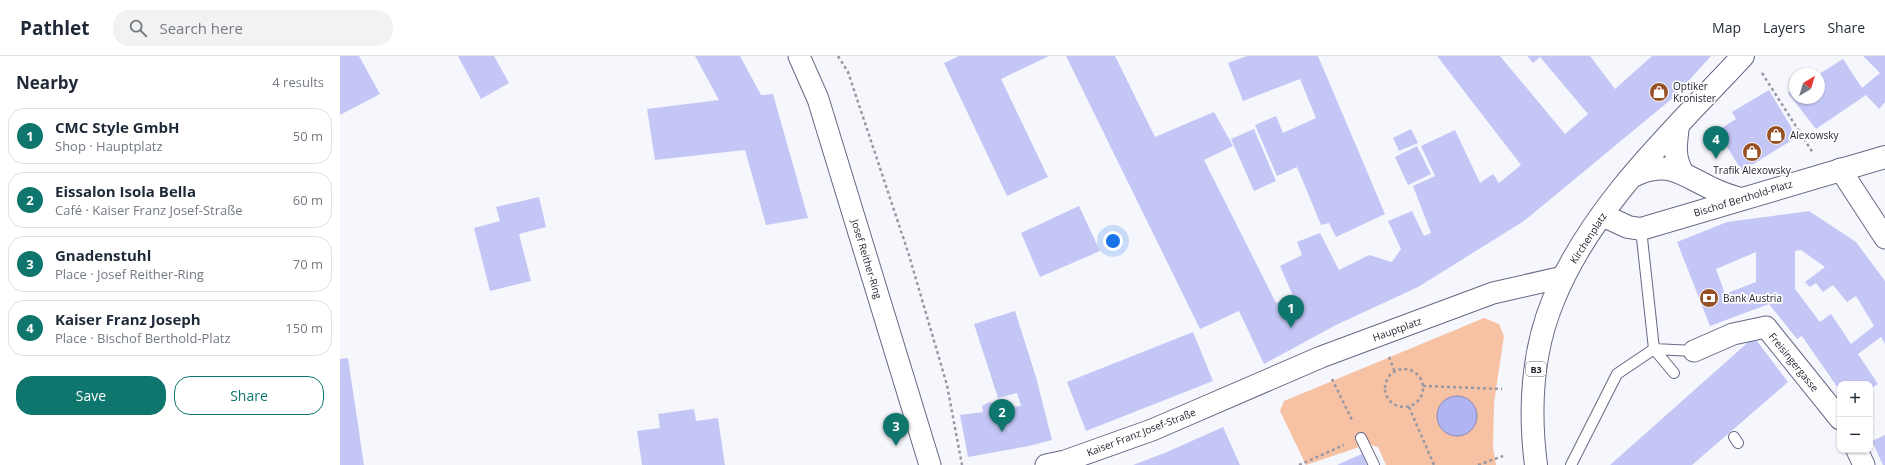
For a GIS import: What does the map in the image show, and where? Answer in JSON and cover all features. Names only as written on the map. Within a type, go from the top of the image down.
[{"type":"main road","name":"Kirchenplatz","points":[[1536,465],[1532,436],[1533,387],[1538,354],[1552,303],[1563,277],[1602,215],[1633,176],[1678,126],[1751,63]]},
{"type":"main road","points":[[1678,126],[1676,162],[1682,172]]},
{"type":"main road","name":"Bischof Berthold-Platz","points":[[1641,229],[1885,157]]},
{"type":"main road","points":[[1633,176],[1647,169],[1668,168],[1682,172],[1712,189],[1740,199]]},
{"type":"main road","points":[[1602,215],[1628,227],[1641,229]]},
{"type":"street","name":"Josef Reither-Ring","points":[[799,56],[818,99],[930,465]]},
{"type":"street","points":[[1834,172],[1885,238]]},
{"type":"street","name":"Hauptplatz","points":[[1235,394],[1321,357],[1493,293],[1563,277]]},
{"type":"street","name":"Freisingergasse","points":[[1694,351],[1733,334],[1766,327],[1838,417]]},
{"type":"street","name":"Kaiser Franz Josef-Straße","points":[[1046,465],[1065,461],[1152,430],[1235,394]]},
{"type":"street","points":[[1858,453],[1864,465]]},
{"type":"lane","points":[[1641,229],[1654,349],[1674,374]]},
{"type":"lane","points":[[1571,465],[1617,374],[1654,349],[1694,351]]},
{"type":"lane","points":[[1361,438],[1374,465]]},
{"type":"path","points":[[838,56],[848,72],[908,252],[947,385],[962,465]]},
{"type":"path","points":[[1751,63],[1834,172]]},
{"type":"path","points":[[1388,354],[1395,372]]},
{"type":"path","points":[[1299,465],[1361,438],[1321,357]]},
{"type":"path","points":[[1404,369],[1410,370],[1420,378],[1423,386],[1422,395],[1419,400],[1409,407],[1396,406],[1386,397],[1385,384],[1388,377],[1395,372],[1404,369]]},
{"type":"path","points":[[1423,386],[1502,389]]},
{"type":"path","points":[[1409,407],[1434,465]]},
{"type":"path","points":[[1478,465],[1503,456]]},
{"type":"shaded area","points":[[1484,318],[1499,324],[1504,336],[1494,403],[1493,448],[1496,465],[1386,465],[1378,447],[1368,444],[1306,465],[1280,411],[1284,401]]},
{"type":"water","points":[[1457,396],[1471,402],[1477,416],[1471,430],[1457,436],[1443,430],[1437,416],[1443,402]]},
{"type":"building","points":[[340,56],[359,56],[380,94],[340,115]]},
{"type":"building","points":[[458,56],[494,56],[509,83],[481,99]]},
{"type":"building","points":[[695,56],[740,56],[761,95],[773,94],[808,218],[766,225],[745,150],[655,160],[647,109],[719,100]]},
{"type":"building","points":[[959,56],[1049,56],[1001,79],[1048,177],[1007,196],[944,63]]},
{"type":"building","points":[[1066,56],[1115,56],[1155,137],[1214,112],[1233,146],[1204,160],[1276,303],[1293,296],[1280,266],[1302,255],[1297,242],[1320,233],[1339,270],[1369,255],[1392,262],[1401,249],[1388,221],[1412,211],[1424,236],[1431,233],[1413,186],[1435,176],[1421,146],[1455,130],[1480,183],[1493,174],[1499,183],[1521,165],[1437,56],[1500,56],[1565,134],[1588,114],[1540,57],[1533,63],[1527,56],[1590,56],[1615,89],[1652,56],[1711,56],[1674,97],[1524,221],[1418,287],[1336,325],[1264,364],[1239,311],[1200,329]]},
{"type":"building","points":[[1247,56],[1318,56],[1385,214],[1336,237],[1329,223],[1321,225],[1297,167],[1277,176],[1255,125],[1276,116],[1283,133],[1316,118],[1300,79],[1243,101],[1228,63]]},
{"type":"building","points":[[1863,56],[1885,56],[1885,102],[1879,109],[1866,95],[1816,129],[1797,104],[1825,104],[1825,70],[1843,59],[1862,88],[1880,73]]},
{"type":"building","points":[[1769,90],[1797,137],[1742,171],[1717,131],[1736,119],[1732,112]]},
{"type":"building","points":[[1254,129],[1276,181],[1254,191],[1231,139]]},
{"type":"building","points":[[1411,129],[1418,143],[1399,151],[1393,138]]},
{"type":"building","points":[[1417,146],[1431,174],[1408,185],[1395,157]]},
{"type":"building","points":[[539,197],[546,227],[519,234],[531,281],[490,291],[474,228],[500,221],[496,207]]},
{"type":"building","points":[[1079,206],[1100,251],[1040,277],[1021,233]]},
{"type":"building","points":[[1809,211],[1856,242],[1885,281],[1885,344],[1881,337],[1858,354],[1878,384],[1873,387],[1873,381],[1837,381],[1837,387],[1802,336],[1797,339],[1769,304],[1710,326],[1677,242],[1727,222]],"holes":[[[1801,250],[1825,267],[1805,282],[1810,287],[1816,283],[1823,292],[1833,285],[1847,302],[1856,296],[1874,326],[1851,344],[1831,314],[1820,322],[1795,289],[1795,251]],[[1756,252],[1756,282],[1725,294],[1716,269]]]},
{"type":"building","points":[[1015,311],[1036,377],[1052,440],[1029,446],[968,457],[960,415],[983,412],[982,406],[989,402],[997,404],[999,408],[1021,406],[1017,393],[998,398],[974,324]]},
{"type":"building","points":[[1193,332],[1213,381],[1086,431],[1067,382]]},
{"type":"building","points":[[1754,337],[1788,382],[1692,465],[1610,465]]},
{"type":"building","points":[[348,358],[364,465],[340,465],[340,359]]},
{"type":"building","points":[[694,409],[696,421],[718,418],[725,465],[642,465],[637,431],[660,428],[658,414]]},
{"type":"building","points":[[1223,427],[1240,465],[1133,465],[1167,452]]},
{"type":"building","points":[[1885,435],[1885,465],[1883,465],[1873,441]]},
{"type":"building","points":[[1362,454],[1367,465],[1337,465]]},
{"type":"place","name":"Optiker Kronister","points":[[1659,92]]},
{"type":"place","name":"Alexowsky","points":[[1776,135]]},
{"type":"place","name":"Trafik Alexowsky","points":[[1752,152]]},
{"type":"place","name":"Kaiser Franz Joseph","points":[[1716,159]]},
{"type":"place","name":"Bank Austria","points":[[1709,298]]},
{"type":"place","name":"CMC Style GmbH","points":[[1291,328]]},
{"type":"place","name":"Eissalon Isola Bella","points":[[1002,432]]},
{"type":"place","name":"Gnadenstuhl","points":[[896,446]]}]
